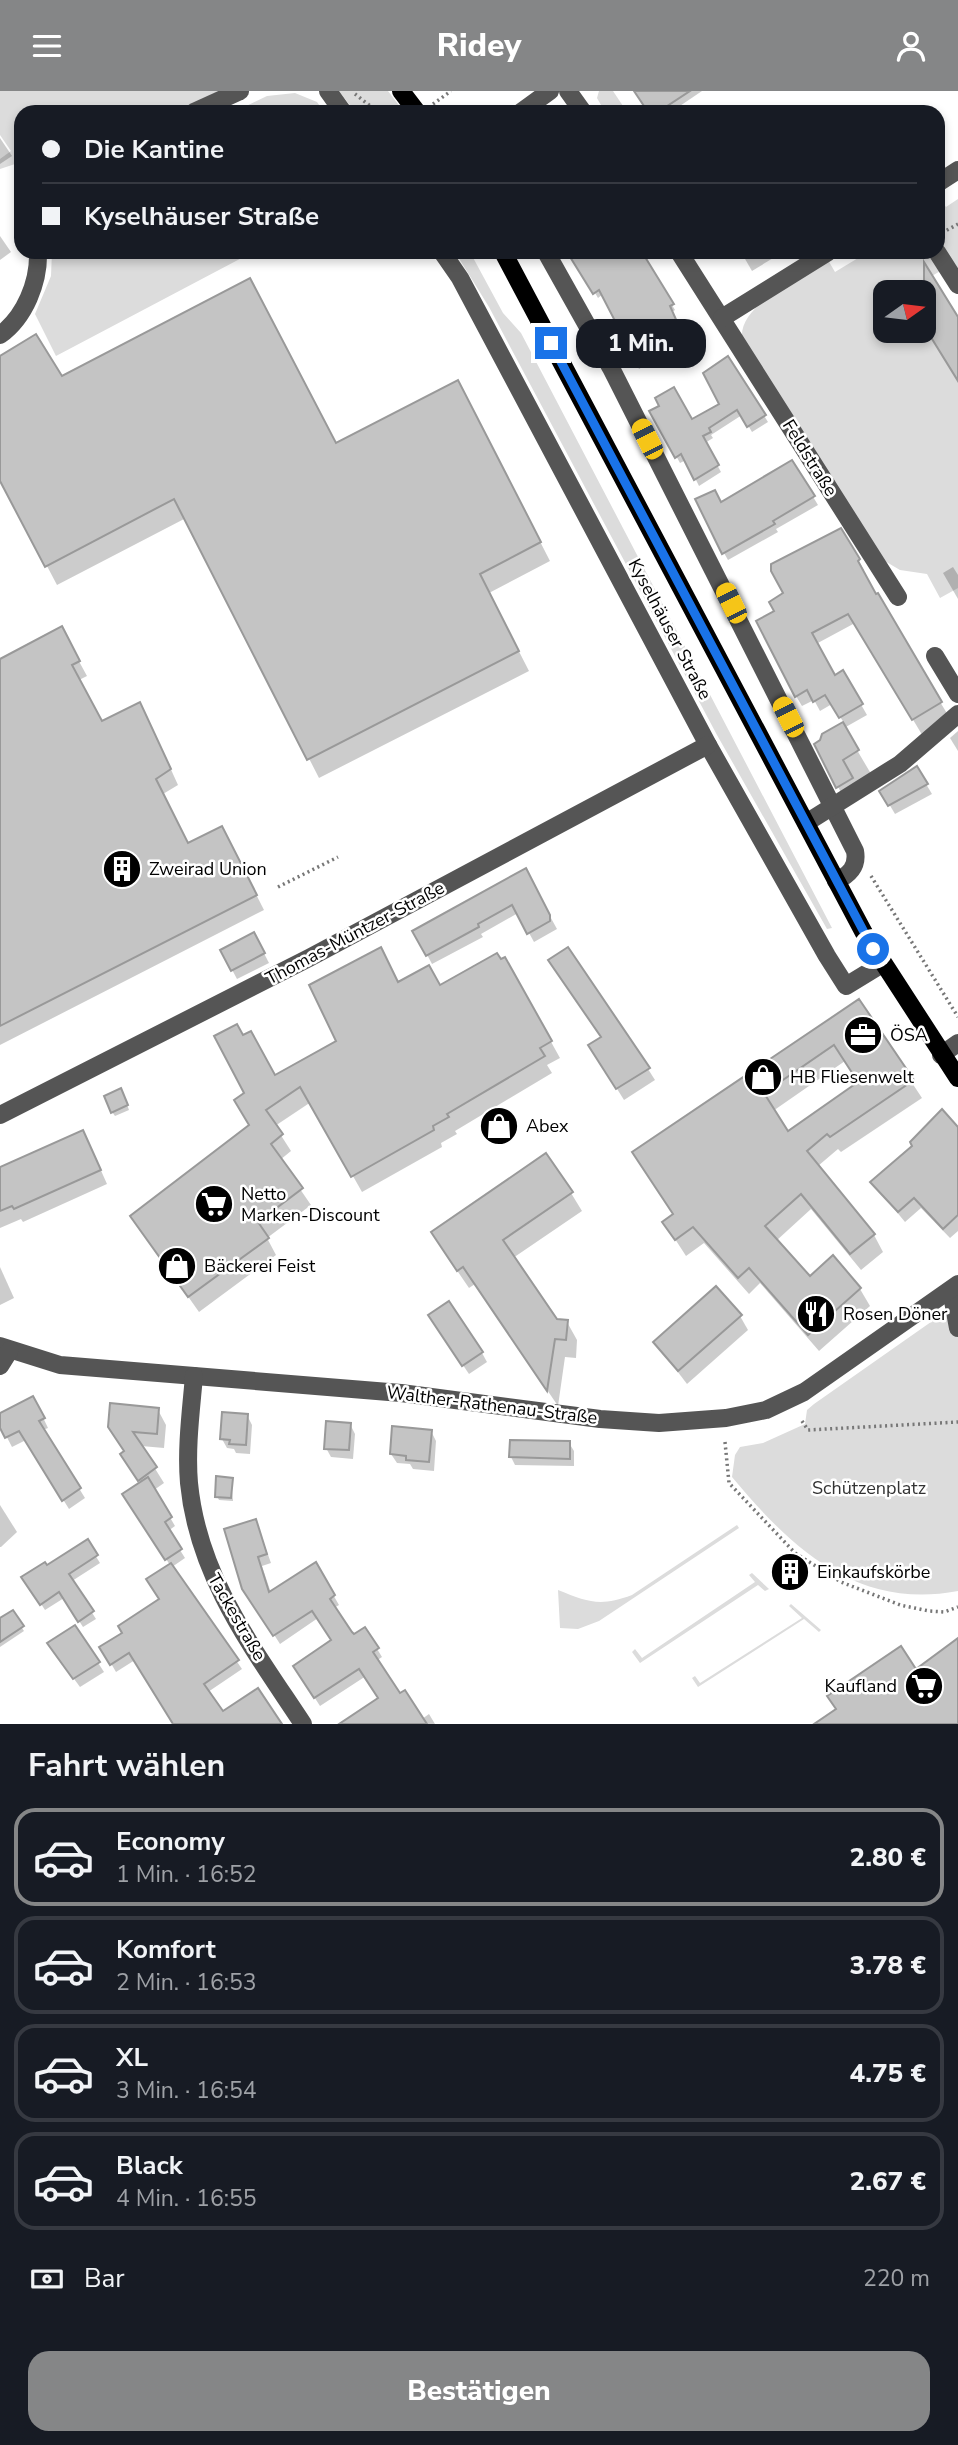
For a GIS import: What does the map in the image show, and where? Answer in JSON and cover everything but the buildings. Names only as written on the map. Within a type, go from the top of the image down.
[{"type":"main road","points":[[401,91],[418,105]]},
{"type":"main road","name":"Kyselhäuser Straße","points":[[507,259],[836,881],[882,964],[958,1078]]},
{"type":"street","points":[[209,105],[240,91]]},
{"type":"street","points":[[531,105],[550,91]]},
{"type":"street","points":[[0,335],[8,329],[33,291],[37,259]]},
{"type":"street","name":"Kyselhäuser Straße","points":[[447,259],[460,278],[708,745],[846,986],[882,964]]},
{"type":"street","points":[[550,259],[611,368],[857,859],[852,870],[836,881]]},
{"type":"street","name":"Feldstraße","points":[[684,259],[898,597]]},
{"type":"street","points":[[722,318],[817,259]]},
{"type":"street","points":[[941,259],[958,285]]},
{"type":"street","points":[[935,656],[958,694]]},
{"type":"street","points":[[806,823],[900,764],[958,714]]},
{"type":"street","name":"Thomas-Müntzer-Straße","points":[[0,1115],[309,958],[708,745]]},
{"type":"street","points":[[941,1055],[958,1043]]},
{"type":"street","points":[[954,1287],[958,1328]]},
{"type":"street","name":"Walther-Rathenau-Straße","points":[[0,1366],[5,1348],[60,1365],[401,1393],[600,1419],[659,1423],[726,1418],[766,1410],[804,1392],[954,1287]]},
{"type":"street","name":"Tackestraße","points":[[194,1376],[189,1481],[202,1548],[233,1617],[303,1724]]},
{"type":"path","points":[[350,91],[369,105]]},
{"type":"path","points":[[429,105],[451,91]]},
{"type":"path","points":[[278,887],[338,857]]},
{"type":"path","points":[[857,859],[862,862],[958,1017]]},
{"type":"path","points":[[802,1421],[808,1430],[958,1422]]},
{"type":"path","points":[[725,1442],[729,1483],[794,1553],[841,1581],[907,1607],[944,1612],[958,1607]]},
{"type":"green space","points":[[0,91],[220,91],[190,105],[14,105],[14,164],[0,169],[0,159],[11,151],[0,135]]},
{"type":"green space","points":[[339,91],[388,91],[399,105],[350,105]]},
{"type":"green space","points":[[599,91],[613,91],[622,105],[601,105],[597,98]]},
{"type":"green space","points":[[295,93],[319,105],[248,105],[267,96]]},
{"type":"green space","points":[[958,199],[958,272],[945,251],[945,206]]},
{"type":"green space","points":[[52,259],[240,259],[56,356],[35,314],[51,276]]},
{"type":"green space","points":[[459,259],[474,259],[503,313],[521,333],[832,928],[827,929],[717,735],[489,307]]},
{"type":"green space","points":[[856,259],[935,259],[942,270],[925,280],[873,280],[873,343],[935,343],[958,381],[958,588],[940,598],[927,574],[900,570],[883,560],[742,338],[744,326],[761,303],[828,260],[835,272]]},
{"type":"green space","name":"Schützenplatz","points":[[958,1303],[958,1591],[922,1595],[889,1591],[858,1582],[803,1550],[778,1528],[732,1477],[735,1455],[740,1447],[763,1443],[805,1424],[807,1410],[814,1404]]},
{"type":"green space","points":[[737,1525],[739,1528],[599,1621],[578,1629],[560,1628],[558,1590],[594,1602],[632,1595]]},
{"type":"green space","points":[[752,1573],[769,1589],[765,1591],[758,1585],[640,1663],[632,1652],[635,1649],[642,1658],[755,1582],[749,1575]]},
{"type":"green space","points":[[791,1604],[821,1630],[819,1632],[804,1619],[698,1687],[692,1678],[695,1676],[700,1683],[802,1618],[789,1606]]},
{"type":"place","name":"Zweirad Union","points":[[122,869]]},
{"type":"place","name":"ÖSA","points":[[863,1035]]},
{"type":"place","name":"HB Fliesenwelt","points":[[763,1077]]},
{"type":"place","name":"Abex","points":[[499,1126]]},
{"type":"place","name":"Netto Marken-Discount","points":[[214,1204]]},
{"type":"place","name":"Bäckerei Feist","points":[[177,1266]]},
{"type":"place","name":"Rosen Döner","points":[[816,1314]]},
{"type":"place","name":"Einkaufskörbe","points":[[790,1572]]},
{"type":"place","name":"Kaufland","points":[[924,1686]]},
{"type":"route","points":[[551,343],[873,949]]}]
